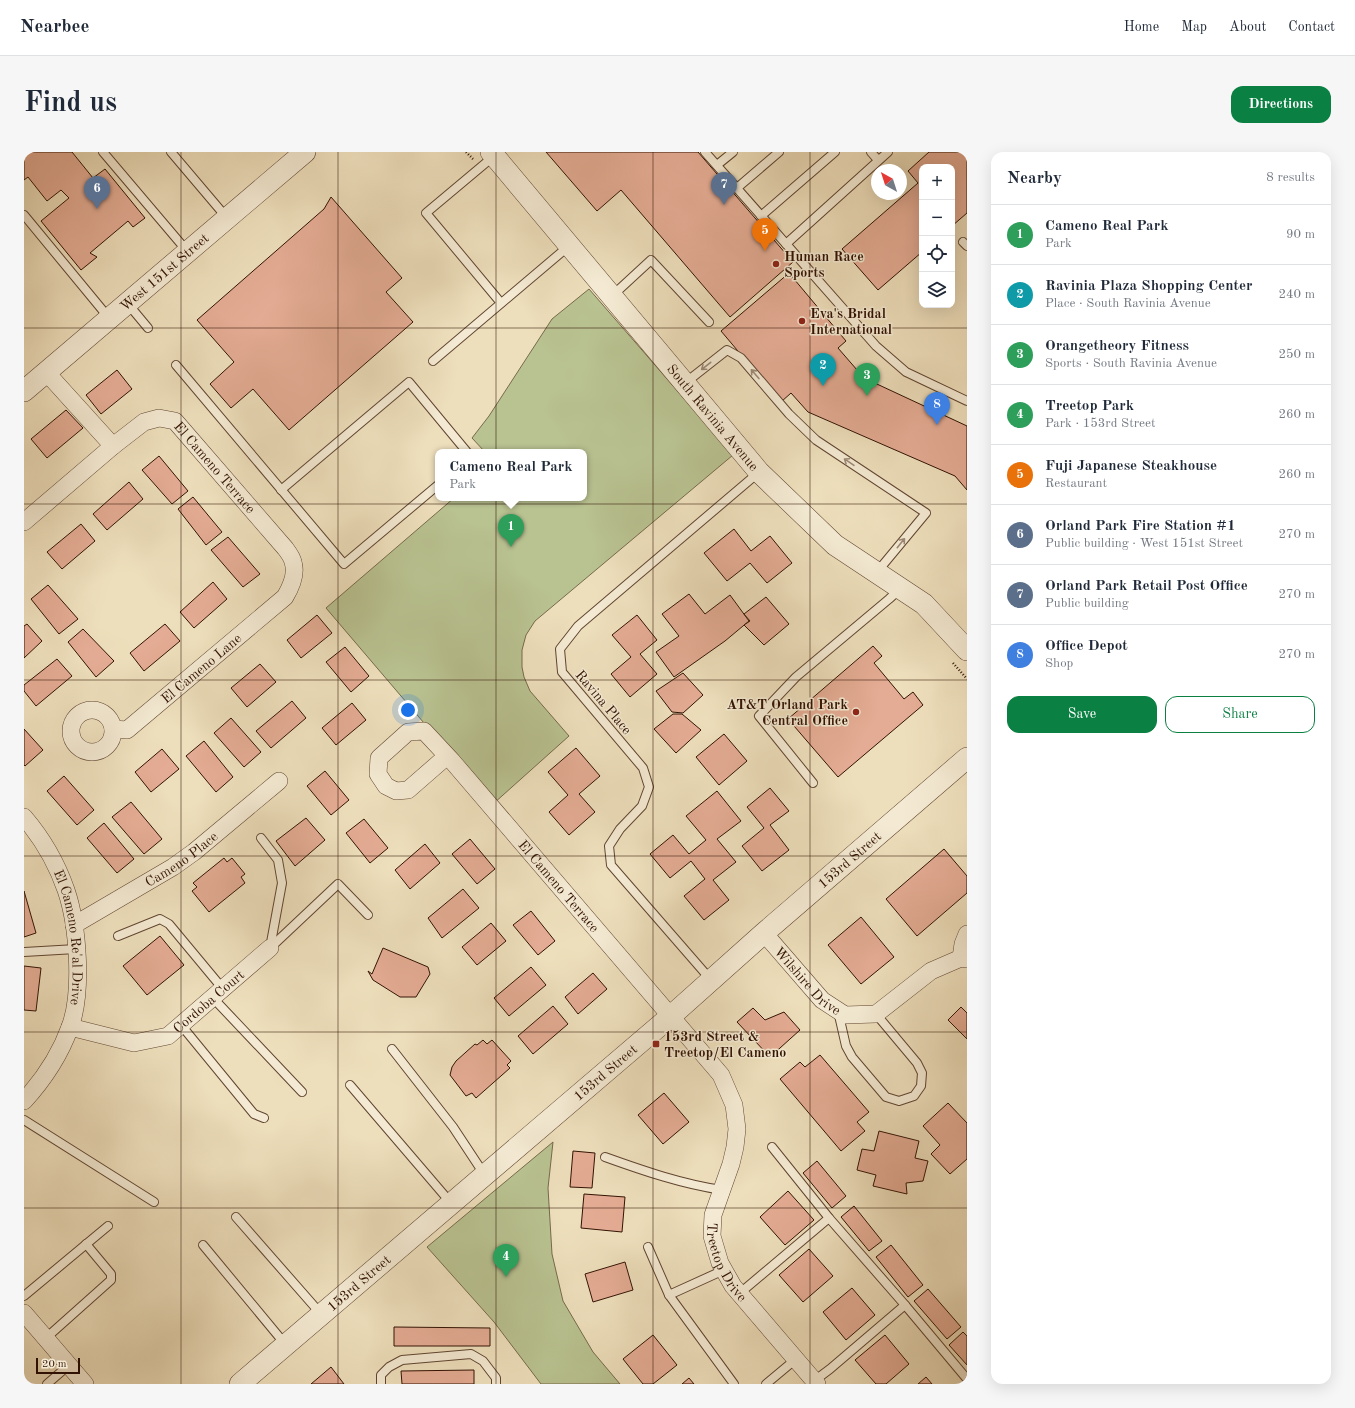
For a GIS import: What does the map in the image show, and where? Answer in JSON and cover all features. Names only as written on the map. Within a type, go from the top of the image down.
[{"type":"street","name":"West 151st Street","points":[[24,391],[305,152]]},
{"type":"street","name":"South Ravinia Avenue","points":[[492,154],[570,245],[759,472],[835,545],[924,604],[967,650]]},
{"type":"street","points":[[46,372],[113,446]]},
{"type":"street","name":"El Cameno Terrace","points":[[24,522],[113,446],[144,422],[159,418],[175,421],[285,548],[294,563],[291,587],[285,597]]},
{"type":"street","name":"El Cameno Lane","points":[[113,729],[127,730],[285,597]]},
{"type":"street","name":"El Cameno Terrace","points":[[447,756],[671,1016]]},
{"type":"street","name":"153rd Street","points":[[240,1384],[671,1016],[764,933],[967,758]]},
{"type":"street","name":"Cameno Place","points":[[74,925],[173,867],[194,852],[279,781]]},
{"type":"street","name":"El Cameno Re'al Drive","points":[[24,817],[32,826],[52,858],[66,890],[74,925],[77,994],[70,1027],[51,1067],[24,1101]]},
{"type":"street","name":"Wilshire Drive","points":[[764,933],[822,1000],[845,1015],[876,1014]]},
{"type":"street","points":[[876,1014],[931,971],[964,959],[964,944],[967,934]]},
{"type":"street","name":"Cordoba Court","points":[[70,1027],[134,1043],[168,1036],[270,948]]},
{"type":"street","name":"Treetop Drive","points":[[671,1016],[721,1075],[734,1105],[737,1129],[736,1147],[713,1215],[712,1236],[720,1263],[733,1286],[816,1382]]},
{"type":"street","points":[[26,1318],[46,1338],[85,1384]]},
{"type":"lane","points":[[103,152],[188,251]]},
{"type":"lane","points":[[171,152],[226,218]]},
{"type":"lane","points":[[705,152],[876,346],[906,372],[967,401]]},
{"type":"lane","points":[[717,165],[733,152]]},
{"type":"lane","points":[[736,188],[779,152]]},
{"type":"lane","points":[[761,216],[835,152]]},
{"type":"lane","points":[[871,152],[878,160]]},
{"type":"lane","points":[[786,244],[888,152]]},
{"type":"lane","points":[[492,154],[426,212],[501,303]]},
{"type":"lane","points":[[24,215],[109,318]]},
{"type":"lane","points":[[433,361],[570,245]]},
{"type":"lane","points":[[612,296],[651,260],[709,322]]},
{"type":"lane","points":[[127,303],[148,328]]},
{"type":"lane","points":[[684,383],[727,350],[741,358],[789,414],[816,440],[926,513],[877,573]]},
{"type":"lane","points":[[176,365],[344,564],[435,488]]},
{"type":"lane","points":[[281,490],[408,382],[464,449]]},
{"type":"lane","name":"Ravina Place","points":[[711,980],[611,865],[609,846],[620,829],[642,806],[649,787],[643,768],[562,672],[560,650],[578,626],[759,472]]},
{"type":"lane","points":[[813,783],[759,716],[796,677],[889,599],[900,588]]},
{"type":"lane","points":[[261,838],[278,860],[282,883],[270,948]]},
{"type":"lane","points":[[270,948],[338,884],[368,915]]},
{"type":"lane","points":[[118,936],[160,919],[169,924],[218,993],[302,1092]]},
{"type":"lane","points":[[24,952],[76,949]]},
{"type":"lane","points":[[838,1011],[846,1046],[852,1057],[886,1097],[899,1101],[914,1096],[921,1086],[922,1073],[917,1063],[876,1014]]},
{"type":"lane","points":[[181,1025],[254,1114],[264,1118]]},
{"type":"lane","points":[[392,1049],[453,1127],[485,1175]]},
{"type":"lane","points":[[350,1086],[451,1204]]},
{"type":"lane","points":[[24,1120],[154,1202]]},
{"type":"lane","points":[[772,1147],[829,1218],[967,1379]]},
{"type":"lane","points":[[605,1158],[697,1187],[722,1190]]},
{"type":"lane","points":[[236,1217],[321,1315]]},
{"type":"lane","points":[[740,1293],[829,1218]]},
{"type":"lane","points":[[24,1296],[108,1226]]},
{"type":"lane","points":[[46,1338],[111,1280],[111,1274],[86,1244]]},
{"type":"lane","points":[[202,1245],[286,1345]]},
{"type":"lane","points":[[648,1247],[669,1295],[734,1384]]},
{"type":"lane","points":[[669,1295],[724,1270]]},
{"type":"lane","points":[[816,1382],[905,1305]]},
{"type":"lane","points":[[381,1384],[381,1376],[389,1367],[402,1360],[471,1354],[483,1361],[496,1378],[496,1384]]},
{"type":"lane","points":[[766,1384],[796,1359]]},
{"type":"lane","points":[[47,1384],[69,1365]]},
{"type":"green space","points":[[589,289],[733,455],[535,621],[526,635],[522,650],[522,667],[524,677],[530,691],[569,736],[493,804],[326,608],[451,501],[587,501],[587,449],[482,449],[472,438],[489,416],[552,319]]},
{"type":"green space","points":[[553,1142],[548,1188],[552,1254],[563,1301],[593,1352],[620,1384],[541,1384],[494,1322],[427,1247]]},
{"type":"building","points":[[24,152],[72,152],[93,178],[105,169],[145,218],[133,227],[128,221],[90,253],[97,257],[81,270],[41,221],[69,198],[61,190],[47,201],[28,177],[24,180]]},
{"type":"building","points":[[546,152],[698,152],[793,262],[730,317],[621,190],[597,211]]},
{"type":"building","points":[[929,152],[967,152],[967,213],[955,223],[955,164],[919,164],[919,255],[878,290],[842,249],[898,200],[907,200],[907,193],[918,183],[908,171]]},
{"type":"building","points":[[331,197],[402,278],[386,292],[413,322],[289,430],[253,389],[231,408],[210,384],[234,362],[197,320],[324,209]]},
{"type":"building","points":[[789,273],[846,341],[838,348],[864,378],[967,426],[967,490],[955,476],[808,412],[791,393],[781,402],[721,331]]},
{"type":"building","points":[[117,370],[132,389],[101,414],[86,395]]},
{"type":"building","points":[[66,410],[83,428],[47,458],[31,439]]},
{"type":"building","points":[[159,456],[188,491],[172,504],[142,470]]},
{"type":"building","points":[[129,482],[143,499],[107,530],[93,514]]},
{"type":"building","points":[[193,497],[222,532],[206,545],[178,509]]},
{"type":"building","points":[[81,524],[95,541],[62,569],[47,552]]},
{"type":"building","points":[[734,529],[751,551],[770,536],[792,563],[767,583],[750,563],[727,581],[704,553]]},
{"type":"building","points":[[228,537],[260,574],[243,587],[211,550]]},
{"type":"building","points":[[213,582],[227,599],[194,628],[180,612]]},
{"type":"building","points":[[48,585],[78,619],[59,634],[31,599]]},
{"type":"building","points":[[689,594],[705,614],[730,595],[749,621],[725,641],[674,677],[656,652],[679,636],[662,614]]},
{"type":"building","points":[[766,597],[789,624],[764,645],[744,625],[750,621],[744,614]]},
{"type":"building","points":[[317,615],[332,633],[301,658],[287,640]]},
{"type":"building","points":[[637,615],[657,640],[640,654],[657,674],[630,697],[611,674],[631,657],[612,635]]},
{"type":"building","points":[[27,624],[42,641],[24,658],[24,626]]},
{"type":"building","points":[[165,624],[180,641],[144,671],[130,653]]},
{"type":"building","points":[[83,629],[114,661],[96,677],[68,642]]},
{"type":"building","name":"AT&T Orland Park Central Office","points":[[873,646],[882,656],[874,663],[904,699],[913,692],[923,705],[838,777],[788,719]]},
{"type":"building","points":[[345,647],[369,676],[351,692],[326,662]]},
{"type":"building","points":[[57,659],[72,676],[36,706],[24,691],[24,685]]},
{"type":"building","points":[[260,664],[276,682],[247,707],[231,688]]},
{"type":"building","points":[[683,673],[703,695],[683,713],[672,712],[656,691]]},
{"type":"building","points":[[292,701],[306,718],[271,748],[256,731]]},
{"type":"building","points":[[352,703],[366,720],[336,745],[322,728]]},
{"type":"building","points":[[673,714],[682,714],[701,730],[676,753],[654,729]]},
{"type":"building","points":[[231,718],[261,752],[244,767],[214,733]]},
{"type":"building","points":[[24,729],[43,750],[25,766],[24,765]]},
{"type":"building","points":[[724,734],[747,761],[719,785],[696,757]]},
{"type":"building","points":[[204,741],[233,777],[216,792],[186,756]]},
{"type":"building","points":[[576,748],[600,776],[579,794],[595,812],[569,835],[549,812],[568,795],[548,772]]},
{"type":"building","points":[[162,749],[179,769],[151,792],[135,772]]},
{"type":"building","points":[[325,771],[349,800],[331,815],[307,786]]},
{"type":"building","points":[[64,776],[94,810],[77,825],[47,791]]},
{"type":"building","points":[[770,788],[789,811],[770,825],[789,850],[762,871],[742,846],[764,828],[747,807]]},
{"type":"building","points":[[717,791],[741,821],[717,839],[736,862],[713,880],[729,900],[704,920],[684,896],[705,879],[691,861],[670,878],[650,854],[673,835],[689,854],[706,840],[686,816]]},
{"type":"building","points":[[131,802],[162,839],[144,854],[112,817]]},
{"type":"building","points":[[306,818],[325,840],[295,866],[276,841]]},
{"type":"building","points":[[364,819],[388,848],[370,863],[346,833]]},
{"type":"building","points":[[104,823],[134,859],[117,873],[87,838]]},
{"type":"building","points":[[470,839],[495,869],[477,884],[452,854]]},
{"type":"building","points":[[425,844],[440,863],[410,889],[395,870]]},
{"type":"building","points":[[944,849],[967,876],[967,893],[917,936],[886,899]]},
{"type":"building","points":[[224,858],[227,862],[232,858],[245,874],[241,877],[245,883],[209,912],[192,891],[197,887],[193,883]]},
{"type":"building","points":[[463,889],[479,908],[442,938],[428,918]]},
{"type":"building","points":[[24,891],[36,933],[24,937]]},
{"type":"building","points":[[531,911],[555,941],[538,955],[513,925]]},
{"type":"building","points":[[861,917],[894,957],[861,984],[828,945]]},
{"type":"building","points":[[491,923],[506,941],[477,965],[462,947]]},
{"type":"building","points":[[160,936],[184,965],[147,995],[123,966]]},
{"type":"building","points":[[383,948],[428,967],[430,974],[416,997],[400,997],[373,980],[368,971],[372,974]]},
{"type":"building","points":[[24,966],[41,968],[36,1011],[24,1010]]},
{"type":"building","points":[[531,967],[546,985],[509,1016],[494,998]]},
{"type":"building","points":[[593,973],[607,989],[578,1014],[565,997]]},
{"type":"building","points":[[553,1006],[568,1024],[533,1054],[518,1036]]},
{"type":"building","points":[[961,1007],[967,1013],[967,1039],[948,1020]]},
{"type":"building","points":[[753,1008],[765,1020],[784,1012],[800,1030],[770,1057],[737,1022]]},
{"type":"building","points":[[483,1040],[487,1044],[492,1040],[511,1061],[507,1065],[510,1068],[476,1098],[472,1093],[466,1096],[450,1075],[452,1067],[456,1061],[475,1044],[477,1045]]},
{"type":"building","points":[[820,1055],[869,1112],[857,1122],[865,1131],[841,1151],[780,1079],[800,1062],[805,1067]]},
{"type":"building","points":[[664,1093],[689,1122],[663,1144],[638,1115]]},
{"type":"building","points":[[948,1103],[967,1123],[967,1159],[950,1174],[931,1154],[940,1145],[923,1126]]},
{"type":"building","points":[[879,1131],[919,1141],[915,1158],[928,1161],[923,1181],[906,1183],[907,1194],[873,1186],[876,1175],[857,1170],[862,1149],[874,1151]]},
{"type":"building","points":[[573,1151],[595,1153],[592,1188],[570,1187]]},
{"type":"building","points":[[817,1161],[846,1196],[832,1208],[803,1173]]},
{"type":"building","points":[[788,1191],[814,1220],[785,1245],[760,1217]]},
{"type":"building","points":[[584,1194],[625,1197],[622,1232],[581,1228]]},
{"type":"building","points":[[854,1206],[882,1241],[869,1251],[841,1217]]},
{"type":"building","points":[[891,1245],[923,1285],[908,1297],[876,1257]]},
{"type":"building","points":[[809,1249],[833,1276],[803,1302],[779,1275]]},
{"type":"building","points":[[625,1262],[633,1290],[593,1302],[585,1274]]},
{"type":"building","points":[[852,1288],[875,1315],[846,1340],[823,1312]]},
{"type":"building","points":[[928,1289],[961,1327],[947,1339],[914,1301]]},
{"type":"building","points":[[394,1327],[490,1328],[490,1346],[394,1346]]},
{"type":"building","points":[[963,1332],[967,1336],[967,1365],[949,1345]]},
{"type":"building","points":[[653,1335],[677,1365],[653,1384],[643,1384],[623,1359]]},
{"type":"building","points":[[885,1335],[909,1364],[886,1384],[876,1384],[855,1360]]},
{"type":"building","points":[[331,1367],[344,1384],[311,1384]]},
{"type":"building","points":[[474,1370],[474,1384],[402,1384],[401,1371]]},
{"type":"building","points":[[926,1377],[932,1384],[918,1384]]},
{"type":"building","points":[[689,1378],[694,1384],[682,1384]]},
{"type":"place","name":"Orland Park Retail Post Office","points":[[724,205]]},
{"type":"place","name":"Orland Park Fire Station #1","points":[[97,209]]},
{"type":"place","name":"Fuji Japanese Steakhouse","points":[[765,251]]},
{"type":"place","name":"Human Race Sports","points":[[776,264]]},
{"type":"place","name":"Eva's Bridal International","points":[[802,321]]},
{"type":"place","name":"Ravinia Plaza Shopping Center","points":[[823,386]]},
{"type":"place","name":"Orangetheory Fitness","points":[[867,396]]},
{"type":"place","name":"Office Depot","points":[[937,425]]},
{"type":"place","name":"Cameno Real Park","points":[[511,547]]},
{"type":"place","name":"AT&T Orland Park Central Office","points":[[856,712]]},
{"type":"place","name":"153rd Street & Treetop/El Cameno","points":[[656,1044]]},
{"type":"place","name":"Treetop Park","points":[[506,1277]]}]
